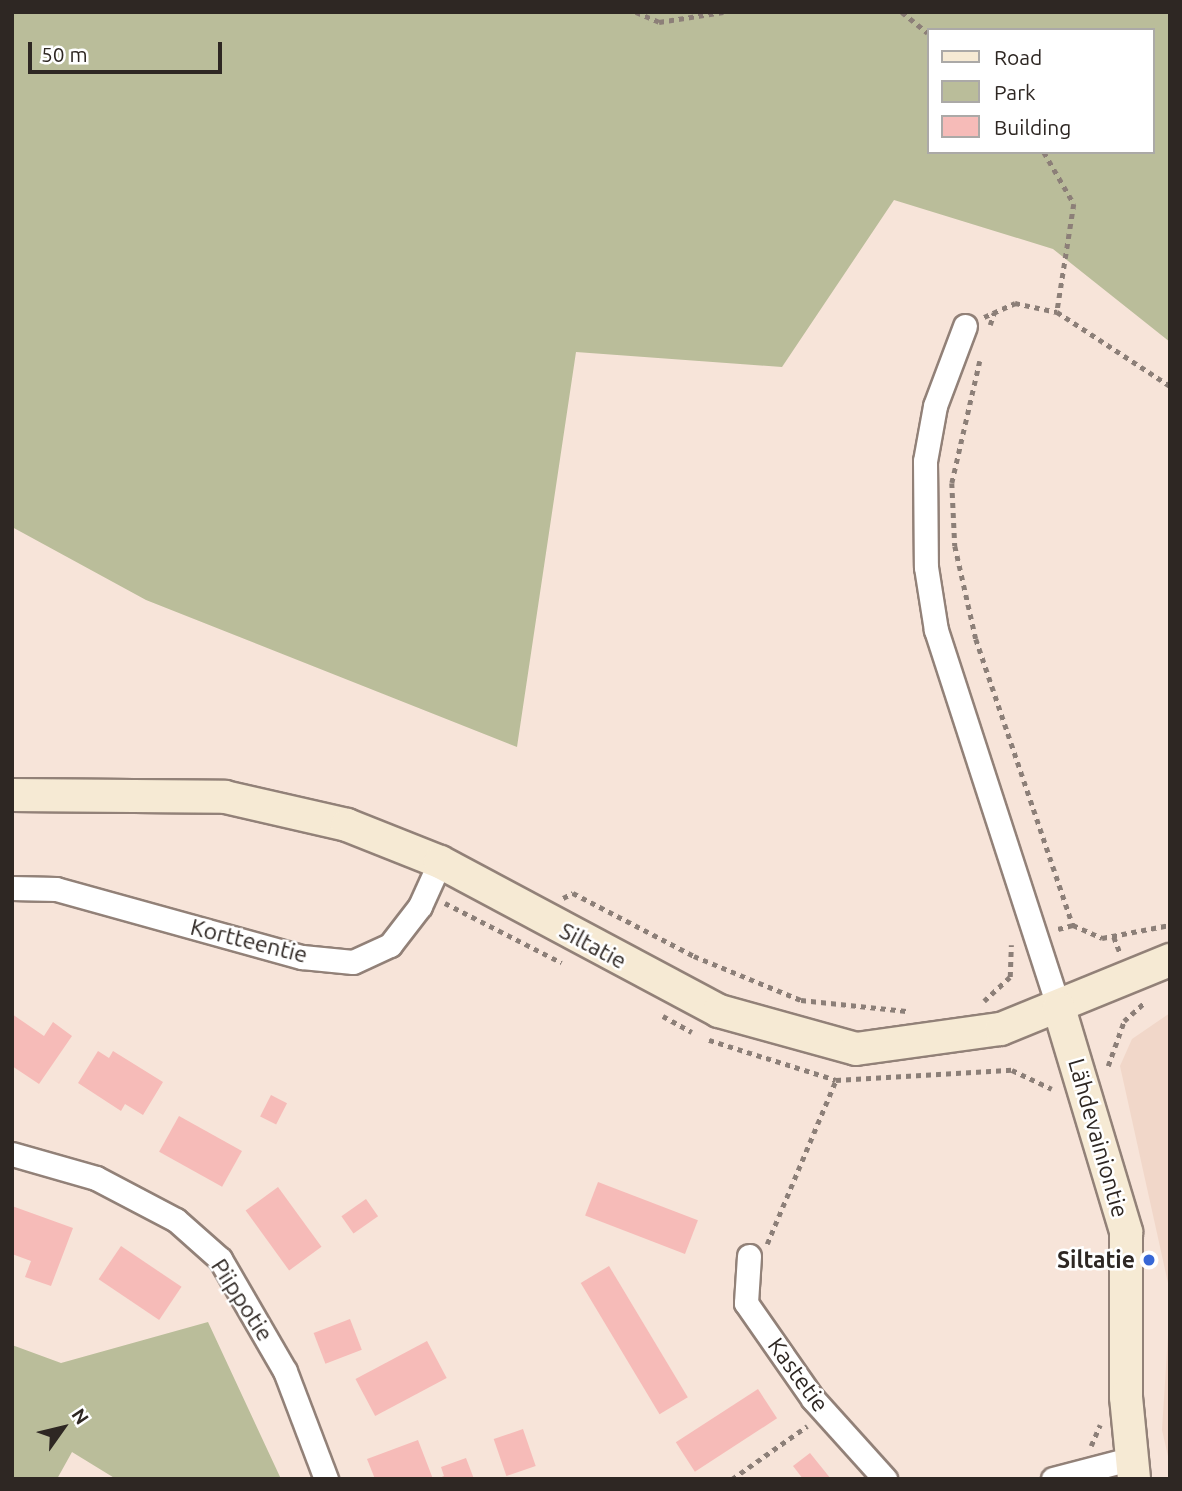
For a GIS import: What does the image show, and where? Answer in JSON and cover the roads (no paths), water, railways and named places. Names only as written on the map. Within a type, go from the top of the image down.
[{"type":"main road","name":"Siltatie","points":[[12,795],[225,797],[347,825],[440,862],[719,1011],[856,1049],[1001,1030],[1170,960]]},
{"type":"main road","name":"Lähdevainiontie","points":[[1059,1008],[1126,1231],[1132,1469]]},
{"type":"street","points":[[965,326],[935,406],[925,461],[926,568],[936,629],[1059,1008]]},
{"type":"street","name":"Kortteentie","points":[[12,888],[56,889],[302,957],[353,962],[390,945],[420,906],[440,862]]},
{"type":"street","name":"Piippotie","points":[[12,1154],[96,1178],[176,1220],[220,1259],[285,1371],[326,1479]]},
{"type":"street","name":"Kastetie","points":[[749,1256],[746,1303],[825,1413],[886,1479]]},
{"type":"street","points":[[1054,1479],[1132,1469]]},
{"type":"place","name":"Siltatie","points":[[1149,1260]]}]
